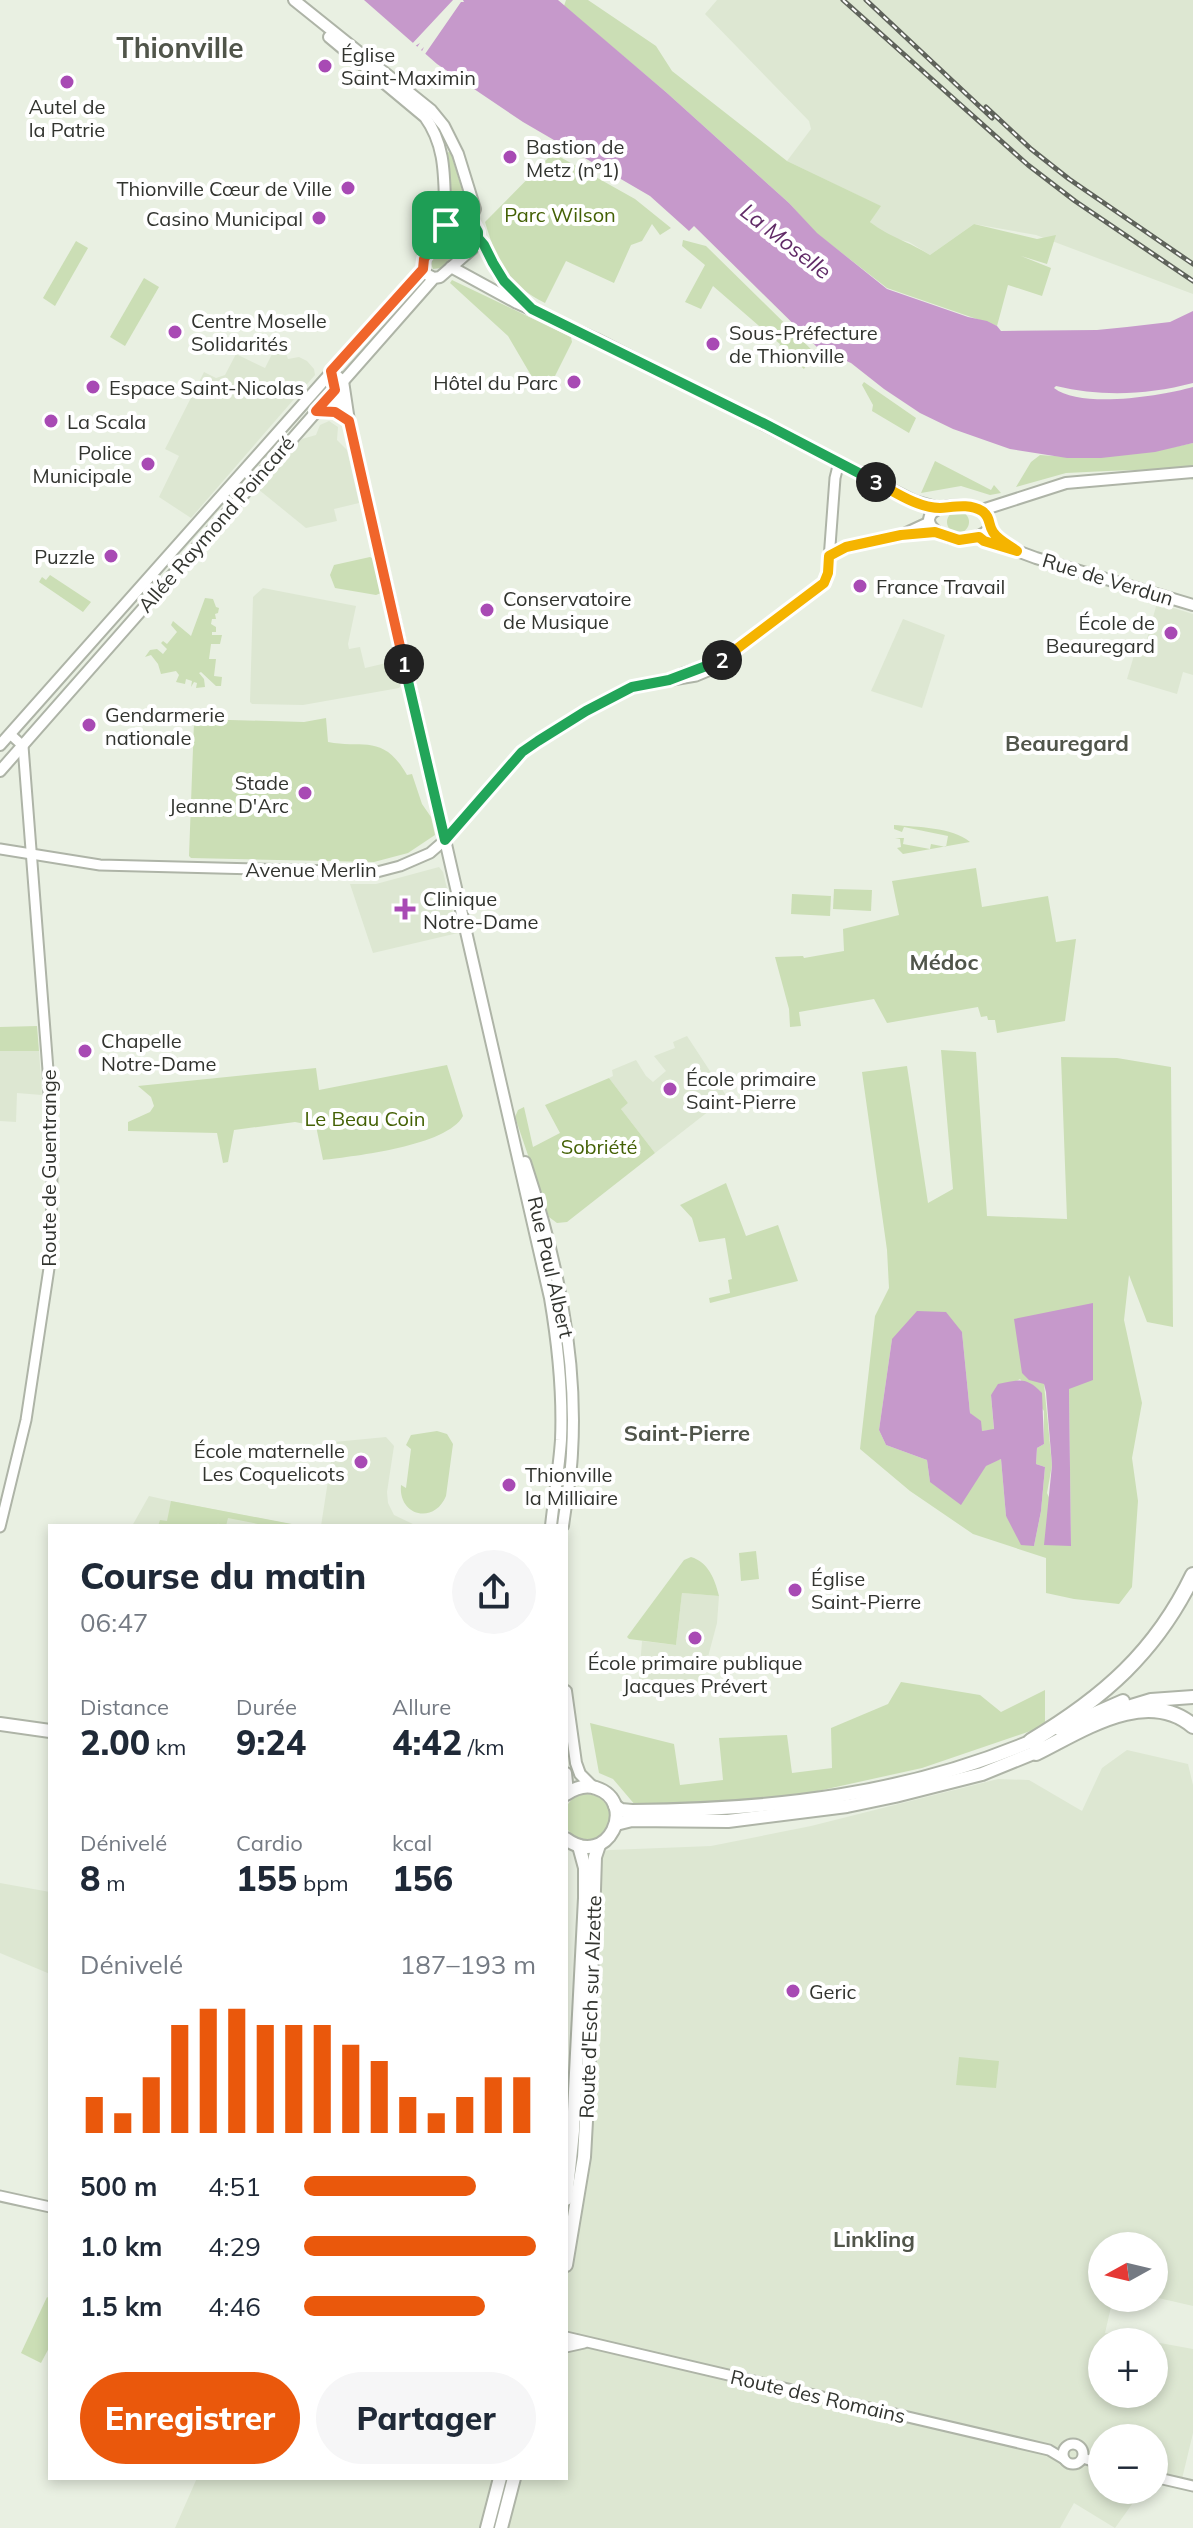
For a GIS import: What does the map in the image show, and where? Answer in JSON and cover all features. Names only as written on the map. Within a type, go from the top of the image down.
[{"type":"highway","points":[[1034,1747],[1115,1683],[1137,1660],[1166,1623],[1193,1575]]},
{"type":"highway","points":[[1034,1747],[1143,1709],[1173,1713],[1193,1726]]},
{"type":"main road","points":[[284,0],[411,105],[434,129],[443,160],[446,225],[459,217],[470,220],[504,281],[532,309]]},
{"type":"main road","points":[[294,0],[431,110],[444,126],[458,154],[475,209],[470,220]]},
{"type":"main road","name":"Allée Raymond Poincaré","points":[[0,745],[423,269],[424,259],[446,225]]},
{"type":"main road","name":"Allée Raymond Poincaré","points":[[0,771],[434,278],[440,277],[472,249],[478,238]]},
{"type":"main road","points":[[451,267],[491,290],[916,502],[939,508],[963,506],[982,510],[1066,483],[1193,472]]},
{"type":"main road","points":[[423,269],[427,276],[434,278]]},
{"type":"main road","points":[[331,371],[343,381],[346,419]]},
{"type":"main road","points":[[331,371],[346,419]]},
{"type":"main road","points":[[316,411],[328,411],[346,419]]},
{"type":"main road","name":"Rue Paul Albert","points":[[346,419],[550,1298],[558,1354],[560,1444],[551,1524]]},
{"type":"main road","points":[[979,537],[1018,499]]},
{"type":"main road","points":[[916,502],[935,532]]},
{"type":"main road","points":[[929,520],[933,511],[939,508]]},
{"type":"main road","points":[[982,510],[997,537],[1017,551]]},
{"type":"main road","name":"Rue de Verdun","points":[[935,532],[959,540],[979,537],[1193,605]]},
{"type":"main road","name":"Rue Paul Albert","points":[[506,1107],[541,1212],[567,1325],[573,1425],[563,1524]]},
{"type":"main road","points":[[616,1824],[632,1820],[728,1821],[847,1806],[947,1784],[982,1774],[1136,1696],[1193,1691]]},
{"type":"main road","points":[[568,1705],[580,1774],[606,1794],[615,1806],[632,1811],[740,1809],[825,1799],[973,1765],[1034,1747],[1122,1708],[1164,1698],[1193,1697]]},
{"type":"main road","points":[[0,1716],[48,1724]]},
{"type":"main road","points":[[0,1724],[48,1731]]},
{"type":"main road","points":[[568,1792],[578,1787],[593,1787]]},
{"type":"main road","points":[[568,1840],[579,1846],[599,1845],[609,1837],[616,1824],[615,1806]]},
{"type":"main road","name":"Route d'Esch sur Alzette","points":[[568,2253],[584,2157],[595,1857],[599,1845]]},
{"type":"main road","points":[[568,2179],[575,2109],[585,1898],[585,1868],[579,1846]]},
{"type":"main road","points":[[487,2528],[499,2480]]},
{"type":"main road","points":[[501,2528],[513,2480]]},
{"type":"street","points":[[716,663],[824,583],[828,573],[835,478],[839,462]]},
{"type":"street","points":[[901,535],[929,520]]},
{"type":"street","points":[[829,556],[846,547],[901,535],[935,532]]},
{"type":"street","name":"Avenue Merlin","points":[[669,680],[716,663]]},
{"type":"street","name":"Avenue Merlin","points":[[0,849],[100,865],[377,872],[430,853],[522,752],[586,711],[632,687],[704,673],[716,663]]},
{"type":"street","points":[[10,734],[23,746]]},
{"type":"street","name":"Route de Guentrange","points":[[0,1527],[25,1427],[51,1255],[49,1079],[23,746]]},
{"type":"street","points":[[0,2196],[48,2207]]},
{"type":"street","name":"Route des Romains","points":[[568,2337],[1049,2450],[1064,2459]]},
{"type":"street","name":"Route des Romains","points":[[568,2347],[587,2342]]},
{"type":"street","points":[[1077,2444],[1082,2448],[1083,2458],[1072,2465],[1064,2459],[1063,2453],[1066,2447],[1077,2444]]},
{"type":"street","name":"Route des Romains","points":[[1049,2450],[1066,2447]]},
{"type":"street","points":[[1083,2458],[1088,2460]]},
{"type":"street","points":[[1168,2480],[1193,2486]]},
{"type":"shaded area","points":[[717,0],[1193,0],[1193,294],[1036,235],[974,224],[930,255],[909,242],[889,237],[870,222],[880,206],[787,161],[811,129],[809,121],[705,14]]},
{"type":"shaded area","points":[[277,344],[284,348],[288,359],[299,357],[307,361],[315,375],[191,518],[159,497],[179,456],[165,449],[204,372],[216,378],[225,375],[236,354],[265,368]]},
{"type":"shaded area","points":[[329,421],[338,427],[337,440],[347,450],[359,503],[334,509],[337,521],[306,528],[258,489],[302,439],[316,435],[320,425]]},
{"type":"shaded area","points":[[263,588],[356,606],[349,649],[360,647],[365,668],[395,661],[401,685],[399,688],[303,705],[252,704],[253,597]]},
{"type":"shaded area","name":"École de Beauregard","points":[[1157,603],[1193,614],[1193,675],[1183,672],[1177,694],[1127,679],[1135,652],[1143,653]]},
{"type":"shaded area","points":[[903,619],[945,635],[922,708],[871,691]]},
{"type":"shaded area","name":"Clinique Notre-Dame","points":[[439,867],[443,872],[458,933],[373,953],[350,884],[376,884]]},
{"type":"shaded area","name":"École primaire Saint-Pierre","points":[[687,1036],[727,1097],[655,1153],[621,1109],[628,1103],[609,1078],[613,1076],[612,1070],[636,1060],[653,1082],[666,1071],[654,1056],[675,1048],[673,1042]]},
{"type":"shaded area","points":[[0,1051],[39,1051],[42,1095],[17,1093],[16,1122],[0,1121]]},
{"type":"shaded area","name":"École maternelle Les Coquelicots","points":[[386,1437],[394,1446],[388,1503],[394,1515],[413,1524],[321,1524],[334,1442]]},
{"type":"shaded area","points":[[149,1496],[290,1524],[133,1524]]},
{"type":"shaded area","name":"École primaire publique Jacques Prévert","points":[[682,1593],[719,1596],[717,1623],[705,1668],[704,1685],[639,1680],[642,1641],[676,1645]]},
{"type":"shaded area","points":[[1127,1750],[1188,1764],[1193,1785],[1193,2306],[1168,2300],[1168,2232],[1088,2232],[1088,2312],[1110,2312],[1106,2328],[1088,2328],[1088,2408],[1168,2408],[1168,2344],[1193,2349],[1193,2433],[1182,2479],[1168,2480],[1168,2424],[1088,2424],[1088,2504],[1132,2504],[1115,2528],[1074,2503],[1060,2528],[175,2528],[196,2480],[568,2480],[568,2089],[579,1877],[575,1852],[711,1846],[811,1826],[998,1779],[1029,1780],[1082,1811],[1102,1768]]},
{"type":"shaded area","points":[[0,1883],[48,1892],[48,1973],[0,1953]]},
{"type":"green space","points":[[566,0],[588,0],[656,46],[672,71],[787,161],[881,206],[870,222],[930,255],[974,224],[1037,239],[1056,235],[1047,264],[1021,256],[1051,268],[1042,296],[1008,285],[997,326],[887,288],[816,233],[789,203],[667,93],[564,6]]},
{"type":"green space","points":[[448,152],[451,153],[466,211],[451,211]]},
{"type":"green space","name":"Parc Wilson","points":[[553,153],[635,199],[671,228],[660,235],[652,224],[642,241],[631,245],[614,283],[566,261],[545,303],[512,280],[499,260],[485,222]]},
{"type":"green space","points":[[461,224],[470,230],[470,238],[441,268],[433,269],[430,261],[454,228]]},
{"type":"green space","points":[[683,240],[706,246],[820,358],[811,358],[804,369],[796,362],[794,364],[776,355],[780,344],[713,286],[701,309],[685,302],[705,265],[682,246]]},
{"type":"green space","points":[[76,241],[88,248],[55,306],[43,298]]},
{"type":"green space","points":[[144,278],[159,287],[125,346],[110,337]]},
{"type":"green space","points":[[452,280],[571,337],[572,342],[546,394],[542,394],[508,336],[450,283]]},
{"type":"green space","points":[[864,382],[916,418],[909,433],[872,411],[873,405],[862,385]]},
{"type":"green space","points":[[1193,443],[1193,480],[1165,469],[1107,471],[1066,473],[1016,487],[1031,462],[1040,455],[1117,455]]},
{"type":"green space","points":[[935,461],[991,490],[994,485],[1001,493],[990,495],[961,486],[921,493]]},
{"type":"green space","points":[[958,511],[966,514],[969,522],[966,530],[958,533],[950,530],[947,522],[950,514]]},
{"type":"green space","points":[[370,557],[376,560],[381,593],[376,595],[335,588],[330,575],[334,565]]},
{"type":"green space","points":[[50,575],[91,602],[83,612],[39,582],[42,577],[46,580]]},
{"type":"green space","points":[[205,598],[213,599],[219,608],[216,619],[212,619],[211,624],[216,627],[216,632],[212,635],[222,635],[220,644],[211,644],[209,659],[216,659],[214,676],[222,677],[221,686],[216,686],[201,672],[205,687],[196,688],[197,683],[194,682],[191,687],[192,681],[186,679],[185,684],[176,682],[179,675],[176,671],[161,674],[151,655],[145,657],[150,650],[157,649],[163,654],[167,649],[161,643],[167,644],[177,632],[171,625],[173,621],[191,636]]},
{"type":"green space","name":"Stade Jeanne D'Arc","points":[[326,718],[328,742],[381,748],[398,762],[407,775],[412,774],[422,804],[431,817],[435,835],[408,853],[374,862],[191,858],[196,719],[304,722]]},
{"type":"green space","points":[[894,825],[954,833],[970,842],[946,846],[948,836],[904,827],[902,832],[894,829]]},
{"type":"green space","points":[[895,838],[904,838],[903,844],[930,849],[931,844],[944,847],[903,854],[897,848],[901,847],[900,839]]},
{"type":"green space","points":[[976,868],[982,907],[1048,896],[1056,942],[1076,939],[1065,1021],[997,1033],[995,1020],[981,1017],[978,1007],[887,1023],[874,999],[799,1012],[801,1026],[790,1027],[789,1009],[775,957],[804,958],[844,951],[843,929],[899,915],[892,881]]},
{"type":"green space","points":[[834,889],[872,890],[871,911],[833,909]]},
{"type":"green space","points":[[792,894],[831,896],[830,916],[791,914]]},
{"type":"green space","points":[[37,1026],[39,1051],[0,1051],[0,1027]]},
{"type":"green space","points":[[941,1050],[976,1052],[987,1216],[1067,1219],[1061,1057],[1117,1058],[1171,1067],[1173,1327],[1147,1322],[1129,1275],[1124,1320],[1142,1403],[1132,1458],[1138,1501],[1132,1587],[1119,1604],[1046,1593],[1046,1558],[973,1534],[910,1491],[860,1449],[875,1316],[889,1288],[887,1250],[862,1072],[907,1066],[928,1203],[953,1189]],"holes":[[[962,1332],[970,1413],[982,1431],[994,1430],[991,1395],[1020,1379],[1044,1411],[1044,1444],[1037,1448],[1036,1464],[1045,1467],[1034,1546],[1006,1516],[1001,1459],[930,1482],[927,1460],[886,1445],[879,1430],[892,1339]],[[1044,1384],[1069,1388],[1071,1546],[1047,1493],[1052,1465]]]},
{"type":"green space","name":"Le Beau Coin","points":[[447,1065],[463,1116],[439,1135],[399,1148],[323,1160],[316,1126],[295,1122],[234,1130],[228,1162],[223,1163],[217,1133],[128,1131],[128,1122],[150,1112],[154,1106],[151,1097],[138,1086],[316,1068],[319,1090]]},
{"type":"green space","name":"Sobriété","points":[[609,1078],[628,1103],[621,1109],[655,1153],[567,1222],[557,1223],[549,1217],[515,1117],[518,1110],[524,1107],[533,1147],[560,1133],[545,1105]]},
{"type":"green space","points":[[726,1183],[746,1236],[778,1225],[798,1281],[710,1303],[709,1298],[730,1293],[728,1280],[732,1279],[725,1238],[699,1242],[692,1218],[680,1205]]},
{"type":"green space","points":[[437,1431],[447,1434],[453,1444],[446,1496],[433,1511],[418,1513],[405,1504],[402,1496],[401,1485],[406,1488],[411,1449],[406,1445],[411,1435]]},
{"type":"green space","points":[[171,1501],[292,1524],[258,1524],[228,1518],[226,1524],[159,1524],[160,1520],[167,1521]]},
{"type":"green space","points":[[756,1551],[759,1579],[741,1581],[739,1553]]},
{"type":"green space","points":[[691,1557],[710,1572],[719,1596],[682,1593],[676,1645],[629,1639],[627,1637],[684,1560]]},
{"type":"green space","points":[[901,1682],[980,1695],[1001,1712],[1045,1690],[1045,1726],[922,1768],[795,1796],[636,1806],[613,1779],[599,1773],[590,1723],[674,1744],[680,1785],[723,1780],[719,1738],[787,1735],[792,1773],[832,1768],[831,1728],[888,1704]]},
{"type":"green space","points":[[578,1796],[596,1796],[608,1808],[608,1826],[596,1838],[578,1838],[568,1829],[568,1805]]},
{"type":"green space","points":[[959,2057],[999,2061],[996,2088],[956,2085]]},
{"type":"green space","points":[[47,2297],[48,2350],[41,2363],[21,2353]]},
{"type":"water","name":"La Moselle","points":[[364,0],[558,0],[667,93],[789,203],[817,233],[887,289],[987,321],[1001,331],[1127,327],[1170,322],[1193,311],[1193,383],[1124,393],[1054,388],[1083,398],[1122,399],[1193,387],[1193,443],[1155,452],[1067,458],[1010,449],[953,429],[920,413],[851,363],[820,350],[694,226],[689,231],[650,196],[523,122],[437,64]]},
{"type":"water","points":[[1093,1303],[1093,1380],[1069,1389],[1071,1546],[1044,1545],[1052,1465],[1046,1392],[1044,1384],[1029,1380],[1022,1373],[1014,1319]]},
{"type":"water","points":[[917,1311],[946,1312],[962,1332],[970,1413],[981,1421],[982,1431],[994,1429],[991,1395],[998,1384],[1022,1381],[1042,1393],[1044,1444],[1037,1448],[1036,1464],[1045,1467],[1034,1546],[1021,1545],[1006,1516],[1001,1459],[986,1466],[961,1505],[930,1482],[927,1460],[886,1445],[879,1430],[892,1339]]},
{"type":"pier","points":[[453,0],[464,2],[461,2],[423,57],[420,55],[424,47],[418,53],[415,50],[420,43],[412,48],[410,46]]},
{"type":"railway","points":[[843,0],[1028,165],[1075,201],[1193,281]]},
{"type":"railway","points":[[866,0],[992,118]]},
{"type":"railway","points":[[986,107],[1069,179],[1193,264]]},
{"type":"place","name":"Église Saint-Maximin","points":[[325,66]]},
{"type":"place","name":"Autel de la Patrie","points":[[67,82]]},
{"type":"place","name":"Bastion de Metz (n°1)","points":[[510,157]]},
{"type":"place","name":"Thionville Cœur de Ville","points":[[348,188]]},
{"type":"place","name":"Casino Municipal","points":[[319,218]]},
{"type":"place","name":"Centre Moselle Solidarités","points":[[175,332]]},
{"type":"place","name":"Sous-Préfecture de Thionville","points":[[713,344]]},
{"type":"place","name":"Hôtel du Parc","points":[[574,382]]},
{"type":"place","name":"Espace Saint-Nicolas","points":[[93,387]]},
{"type":"place","name":"La Scala","points":[[51,421]]},
{"type":"place","name":"Police Municipale","points":[[148,464]]},
{"type":"place","name":"Puzzle","points":[[111,556]]},
{"type":"place","name":"France Travail","points":[[860,586]]},
{"type":"place","name":"Conservatoire de Musique","points":[[487,610]]},
{"type":"place","name":"École de Beauregard","points":[[1171,633]]},
{"type":"place","name":"Gendarmerie nationale","points":[[89,725]]},
{"type":"place","name":"Stade Jeanne D'Arc","points":[[305,793]]},
{"type":"place","name":"Clinique Notre-Dame","points":[[405,909]]},
{"type":"place","name":"Chapelle Notre-Dame","points":[[85,1051]]},
{"type":"place","name":"École primaire Saint-Pierre","points":[[670,1089]]},
{"type":"place","name":"École maternelle Les Coquelicots","points":[[361,1462]]},
{"type":"place","name":"Thionville la Milliaire","points":[[509,1485]]},
{"type":"place","name":"Église Saint-Pierre","points":[[795,1590]]},
{"type":"place","name":"École primaire publique Jacques Prévert","points":[[695,1638]]},
{"type":"place","name":"Geric","points":[[793,1991]]},
{"type":"district","name":"Thionville","points":[[180,47]]},
{"type":"district","name":"Beauregard","points":[[1067,743]]},
{"type":"district","name":"Médoc","points":[[944,962]]},
{"type":"district","name":"Saint-Pierre","points":[[687,1433]]},
{"type":"district","name":"Linkling","points":[[874,2239]]},
{"type":"route","points":[[459,217],[473,223],[498,273],[532,309],[916,502],[939,508],[963,506],[982,510],[997,537],[1017,551],[979,537],[959,540],[935,532],[893,536],[846,547],[829,556],[824,583],[720,661],[669,680],[632,687],[586,711],[522,752],[445,840],[349,421],[335,412],[316,411],[335,390],[331,371],[423,269],[424,259],[446,225],[459,217]]}]
